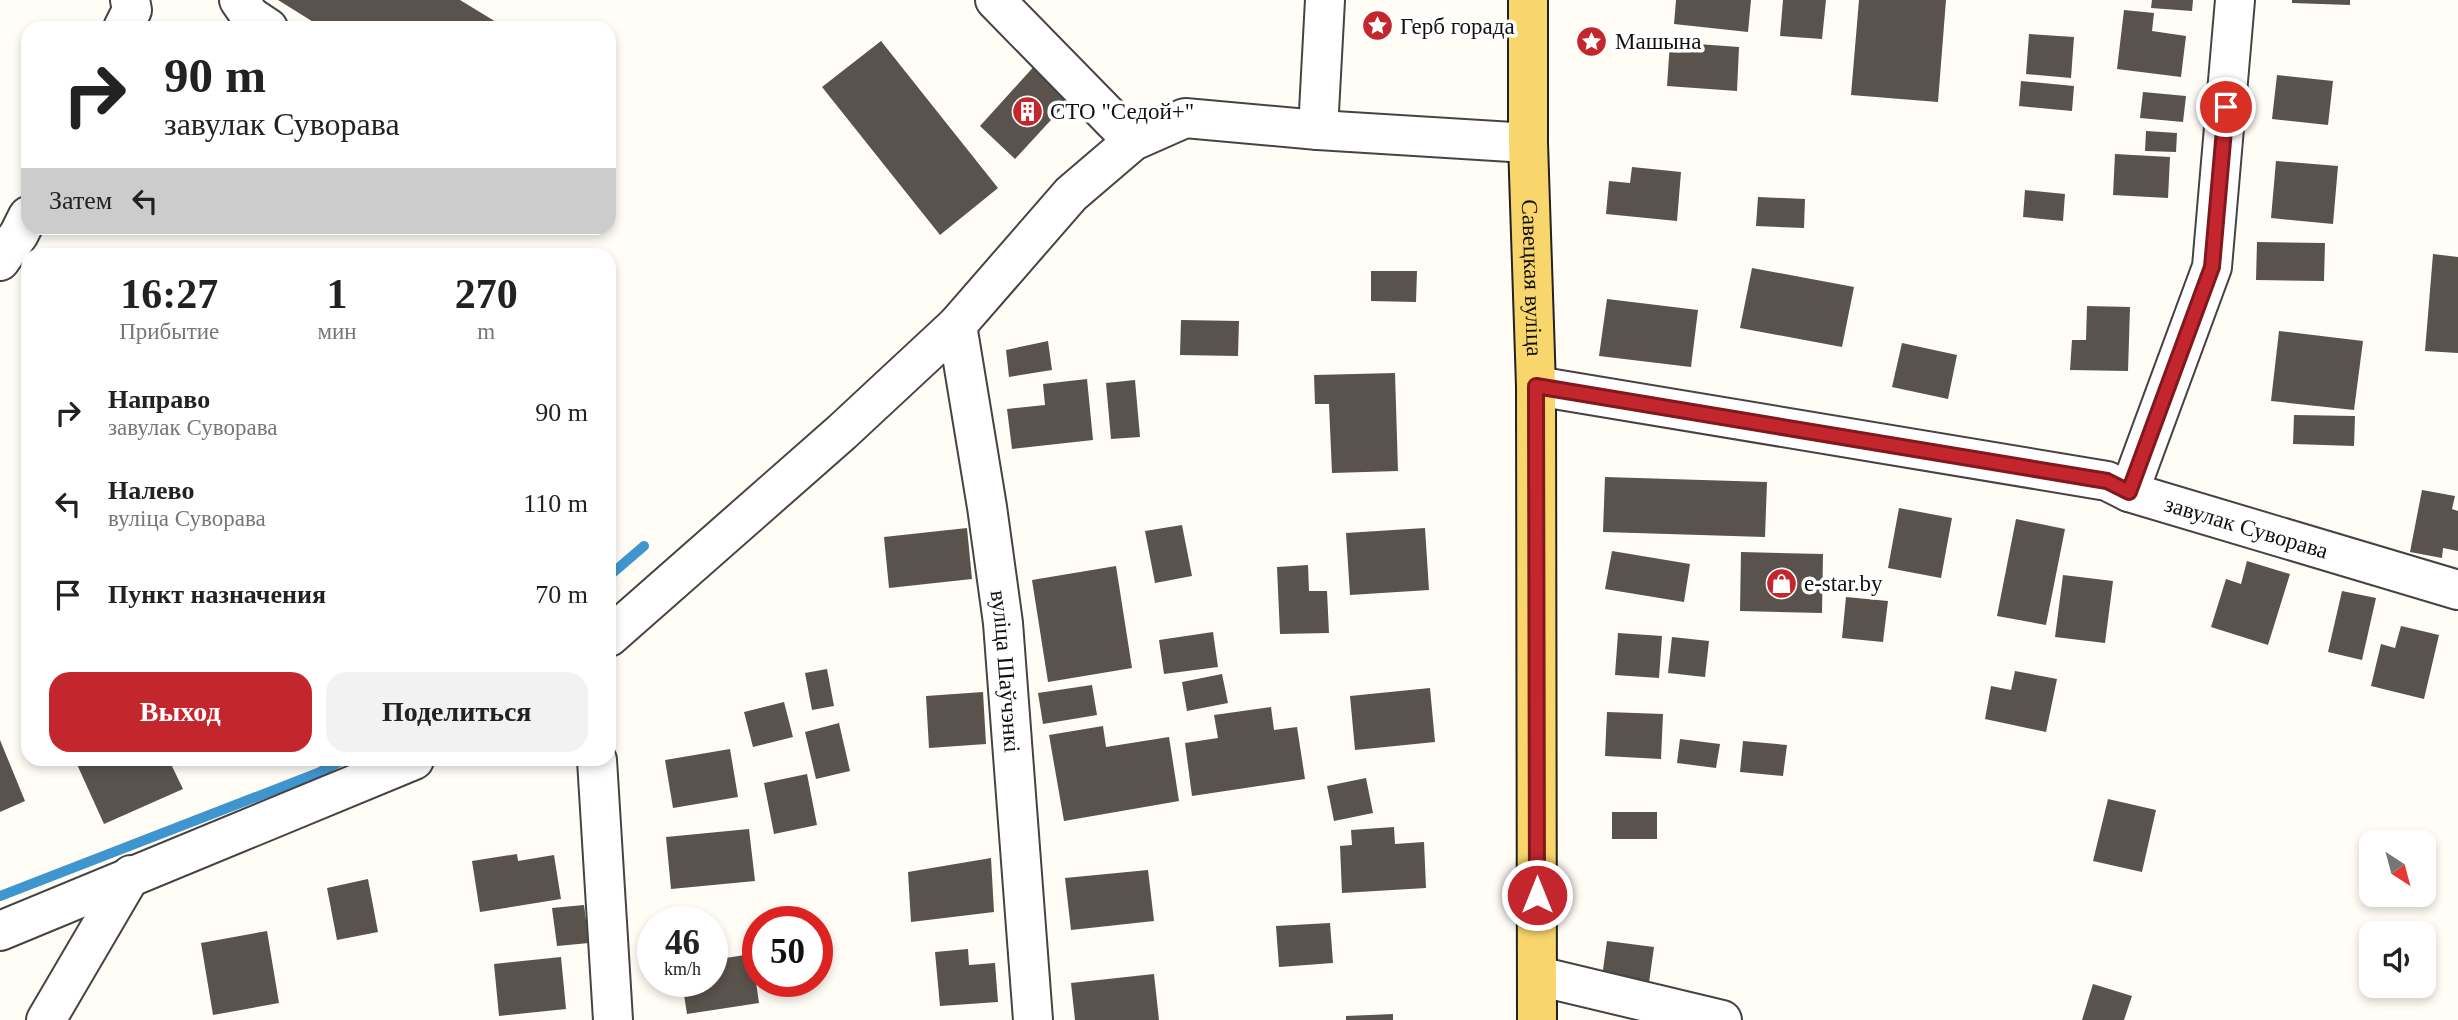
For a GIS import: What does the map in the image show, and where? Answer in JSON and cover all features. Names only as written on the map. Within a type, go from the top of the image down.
[{"type":"main road","name":"Савецкая вуліца","points":[[1528,0],[1528,143],[1536,386],[1537,1020]]},
{"type":"street","points":[[126,21],[132,10],[130,0]]},
{"type":"street","points":[[239,0],[250,16],[258,21]]},
{"type":"street","points":[[995,0],[1133,141]]},
{"type":"street","points":[[1318,130],[1325,0]]},
{"type":"street","points":[[2129,492],[2212,267],[2235,0]]},
{"type":"street","points":[[616,631],[842,432],[957,325],[1071,194],[1133,141],[1185,118],[1318,130],[1528,143]]},
{"type":"street","points":[[0,261],[21,230]]},
{"type":"street","name":"вуліца Шаўчэнкі","points":[[957,325],[1003,623],[1033,1020]]},
{"type":"street","name":"завулак Суворава","points":[[1536,386],[2107,481],[2129,492],[2458,590]]},
{"type":"street","points":[[0,931],[399,766]]},
{"type":"street","points":[[597,766],[613,1020]]},
{"type":"street","points":[[46,1020],[131,875]]},
{"type":"street","points":[[1538,976],[1722,1020]]},
{"type":"building","points":[[278,0],[460,0],[494,21],[312,21]]},
{"type":"building","points":[[1676,0],[1751,0],[1748,32],[1674,24]]},
{"type":"building","points":[[1783,0],[1826,0],[1822,39],[1780,36]]},
{"type":"building","points":[[1859,0],[1946,0],[1938,102],[1851,95]]},
{"type":"building","points":[[2152,0],[2193,0],[2192,11],[2151,8]]},
{"type":"building","points":[[2292,0],[2350,0],[2350,5],[2292,3]]},
{"type":"building","points":[[2124,10],[2154,13],[2152,31],[2186,36],[2181,77],[2117,69]]},
{"type":"building","points":[[2029,34],[2074,37],[2071,78],[2026,74]]},
{"type":"building","points":[[881,41],[998,188],[940,235],[822,87]]},
{"type":"building","points":[[1670,42],[1739,47],[1737,91],[1667,86]]},
{"type":"building","name":"СТО \"Седой+\"","points":[[1038,62],[1074,95],[1015,159],[980,126]]},
{"type":"building","points":[[2277,75],[2333,81],[2328,125],[2272,119]]},
{"type":"building","points":[[2021,81],[2074,86],[2072,111],[2019,106]]},
{"type":"building","points":[[2143,92],[2186,96],[2183,122],[2140,118]]},
{"type":"building","points":[[2146,131],[2177,133],[2176,152],[2145,151]]},
{"type":"building","points":[[2115,154],[2170,157],[2168,198],[2113,195]]},
{"type":"building","points":[[2276,161],[2338,166],[2333,224],[2271,218]]},
{"type":"building","points":[[1632,167],[1681,172],[1677,221],[1606,214],[1609,181],[1630,183]]},
{"type":"building","points":[[2025,190],[2065,194],[2063,221],[2023,217]]},
{"type":"building","points":[[1758,197],[1805,199],[1804,228],[1756,226]]},
{"type":"building","points":[[2257,242],[2325,243],[2324,281],[2256,280]]},
{"type":"building","points":[[2433,254],[2458,257],[2458,353],[2425,351]]},
{"type":"building","points":[[1752,268],[1854,287],[1842,347],[1740,328]]},
{"type":"building","points":[[1371,271],[1417,271],[1416,302],[1371,301]]},
{"type":"building","points":[[1607,299],[1698,310],[1691,367],[1599,356]]},
{"type":"building","points":[[2087,306],[2130,307],[2128,371],[2070,370],[2072,340],[2086,340]]},
{"type":"building","points":[[1181,320],[1239,321],[1238,356],[1180,355]]},
{"type":"building","points":[[2279,331],[2363,341],[2354,410],[2271,401]]},
{"type":"building","points":[[1048,341],[1052,370],[1009,377],[1006,350]]},
{"type":"building","points":[[1902,343],[1957,355],[1948,399],[1892,387]]},
{"type":"building","points":[[1395,373],[1398,471],[1332,473],[1329,404],[1315,404],[1314,375]]},
{"type":"building","points":[[1087,379],[1093,440],[1012,449],[1007,409],[1045,405],[1043,384]]},
{"type":"building","points":[[1135,380],[1140,437],[1111,439],[1106,383]]},
{"type":"building","points":[[2294,415],[2355,416],[2354,446],[2293,444]]},
{"type":"building","points":[[1605,477],[1767,482],[1765,537],[1603,532]]},
{"type":"building","points":[[2422,490],[2455,496],[2452,509],[2458,511],[2458,551],[2443,548],[2442,558],[2410,552]]},
{"type":"building","points":[[1899,508],[1952,518],[1941,578],[1888,568]]},
{"type":"building","points":[[2016,519],[2065,529],[2046,625],[1997,616]]},
{"type":"building","points":[[1182,525],[1192,576],[1155,583],[1145,531]]},
{"type":"building","points":[[967,528],[972,579],[889,588],[884,537]]},
{"type":"building","points":[[1425,528],[1429,590],[1350,595],[1346,533]]},
{"type":"building","points":[[1612,551],[1690,564],[1684,602],[1605,589]]},
{"type":"building","name":"e-star.by","points":[[1741,552],[1823,554],[1822,613],[1740,611]]},
{"type":"building","points":[[2247,561],[2290,574],[2268,645],[2211,627],[2226,579],[2241,584]]},
{"type":"building","points":[[1308,565],[1309,591],[1327,591],[1329,633],[1280,634],[1277,567]]},
{"type":"building","points":[[1116,566],[1132,668],[1048,682],[1032,580]]},
{"type":"building","points":[[2063,575],[2113,581],[2105,643],[2055,637]]},
{"type":"building","points":[[2342,591],[2376,598],[2362,660],[2328,652]]},
{"type":"building","points":[[1846,597],[1888,601],[1883,642],[1842,638]]},
{"type":"building","points":[[2401,626],[2439,635],[2424,699],[2371,686],[2381,644],[2395,648]]},
{"type":"building","points":[[1213,632],[1218,667],[1164,674],[1159,640]]},
{"type":"building","points":[[1618,633],[1662,636],[1659,678],[1615,675]]},
{"type":"building","points":[[1672,637],[1709,641],[1705,677],[1668,673]]},
{"type":"building","points":[[827,669],[834,706],[812,710],[805,673]]},
{"type":"building","points":[[2015,671],[2057,679],[2046,732],[1985,719],[1991,686],[2011,690]]},
{"type":"building","points":[[1222,674],[1228,703],[1187,711],[1182,682]]},
{"type":"building","points":[[1092,685],[1097,715],[1043,724],[1038,693]]},
{"type":"building","points":[[1430,688],[1435,742],[1355,750],[1350,696]]},
{"type":"building","points":[[983,692],[986,744],[929,748],[926,696]]},
{"type":"building","points":[[784,702],[793,737],[753,747],[744,712]]},
{"type":"building","points":[[1271,707],[1274,730],[1297,727],[1305,779],[1192,796],[1185,743],[1218,738],[1214,715]]},
{"type":"building","points":[[1607,712],[1663,714],[1661,759],[1605,756]]},
{"type":"building","points":[[839,723],[850,771],[816,779],[805,732]]},
{"type":"building","points":[[1103,726],[1106,747],[1169,737],[1179,801],[1064,821],[1049,735]]},
{"type":"building","points":[[1680,739],[1720,744],[1716,768],[1677,763]]},
{"type":"building","points":[[0,740],[25,801],[0,812]]},
{"type":"building","points":[[1743,741],[1787,745],[1783,776],[1740,772]]},
{"type":"building","points":[[730,749],[738,797],[673,808],[665,760]]},
{"type":"building","points":[[78,766],[172,766],[183,789],[104,824]]},
{"type":"building","points":[[807,774],[817,825],[774,834],[764,783]]},
{"type":"building","points":[[1366,778],[1373,813],[1334,821],[1327,786]]},
{"type":"building","points":[[2108,799],[2156,810],[2142,872],[2093,861]]},
{"type":"building","points":[[1612,812],[1657,812],[1657,839],[1612,839]]},
{"type":"building","points":[[1394,827],[1395,844],[1424,842],[1426,888],[1342,893],[1340,846],[1352,845],[1351,830]]},
{"type":"building","points":[[749,829],[755,881],[671,889],[666,837]]},
{"type":"building","points":[[517,854],[518,861],[554,855],[561,899],[480,912],[472,861]]},
{"type":"building","points":[[991,858],[994,912],[911,922],[908,872]]},
{"type":"building","points":[[1148,870],[1154,921],[1071,930],[1065,878]]},
{"type":"building","points":[[368,879],[378,932],[337,940],[327,888]]},
{"type":"building","points":[[584,905],[589,943],[557,946],[552,908]]},
{"type":"building","points":[[1330,923],[1333,963],[1279,967],[1276,926]]},
{"type":"building","points":[[267,931],[279,1003],[213,1015],[201,943]]},
{"type":"building","points":[[1607,941],[1654,947],[1648,990],[1601,984]]},
{"type":"building","points":[[968,949],[969,965],[995,963],[998,1002],[940,1006],[935,952]]},
{"type":"building","points":[[742,956],[742,997],[758,997],[759,1003],[687,1014],[684,997],[728,997],[728,958]]},
{"type":"building","points":[[561,957],[566,1009],[499,1016],[494,964]]},
{"type":"building","points":[[1154,974],[1159,1020],[1075,1020],[1071,983]]},
{"type":"building","points":[[2093,984],[2132,996],[2124,1020],[2082,1020]]},
{"type":"building","points":[[1393,1014],[1393,1020],[1346,1020],[1346,1016]]},
{"type":"waterway","points":[[616,570],[644,546]]},
{"type":"waterway","points":[[0,896],[331,766]]},
{"type":"place","name":"Герб горада","points":[[1377,26]]},
{"type":"place","name":"Машына","points":[[1592,41]]},
{"type":"place","name":"СТО \"Седой+\"","points":[[1027,111]]},
{"type":"place","name":"e-star.by","points":[[1781,583]]},
{"type":"route","points":[[1537,895],[1536,386],[2107,481],[2129,492],[2212,267],[2226,107]]}]
